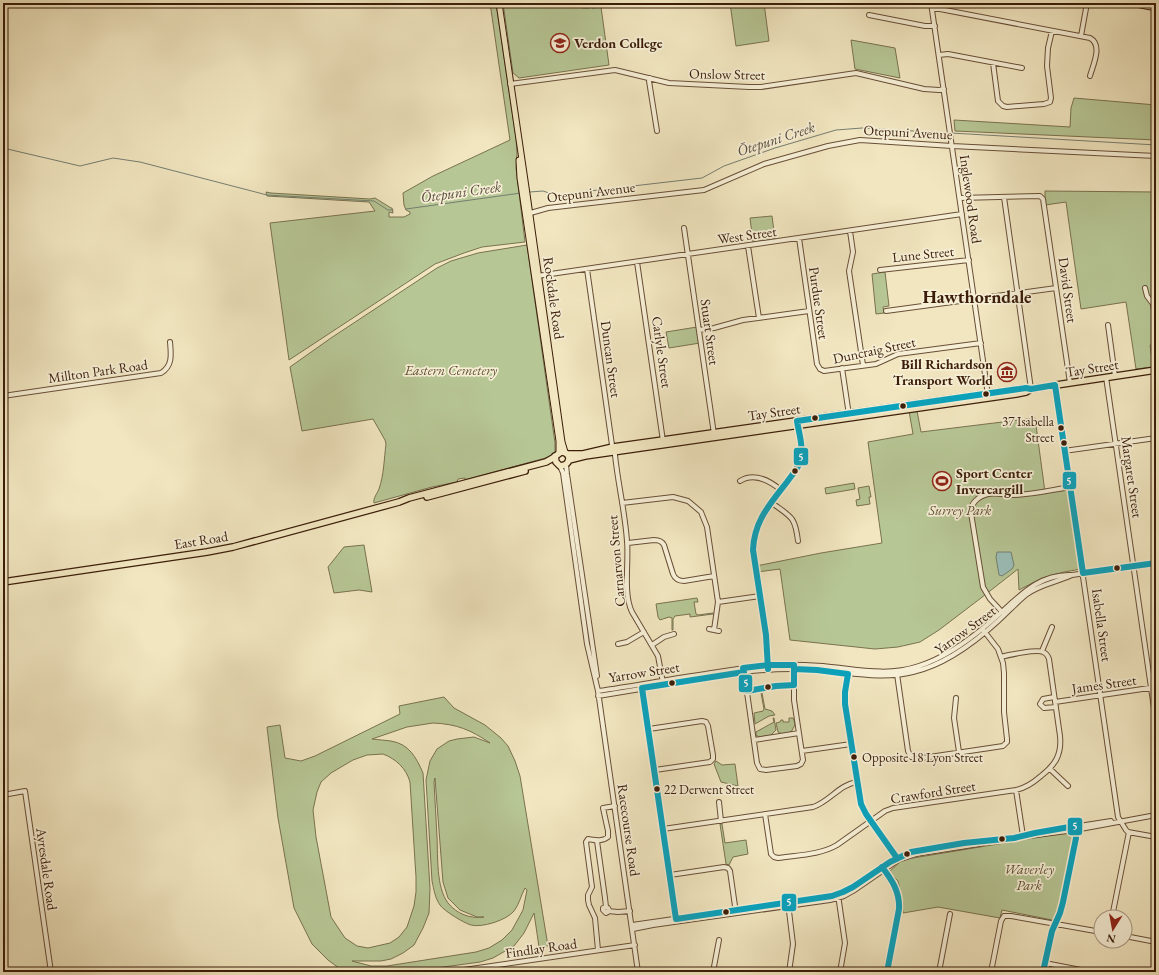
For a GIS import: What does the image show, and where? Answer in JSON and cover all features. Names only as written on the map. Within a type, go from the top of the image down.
[{"type":"highway","name":"Tay Street","points":[[564,457],[579,457],[614,450],[1156,370]]},
{"type":"highway","points":[[558,464],[555,460],[564,457]]},
{"type":"highway","name":"East Road","points":[[3,582],[224,549],[399,502],[439,494],[545,465],[558,464],[564,457]]},
{"type":"highway","name":"East Road","points":[[399,502],[564,457]]},
{"type":"main road","name":"Rockdale Road","points":[[499,3],[520,147],[520,173],[525,192],[547,345],[558,442],[564,457]]},
{"type":"main road","points":[[1131,3],[1156,8]]},
{"type":"street","name":"Inglewood Road","points":[[931,3],[988,396]]},
{"type":"street","points":[[1081,36],[1087,3]]},
{"type":"street","points":[[932,9],[940,9],[1090,38],[1096,44],[1096,51],[1090,76]]},
{"type":"street","points":[[868,15],[924,26],[935,26]]},
{"type":"street","points":[[993,63],[999,104],[1007,107],[1048,103],[1051,98],[1048,48],[1052,31]]},
{"type":"street","points":[[939,55],[948,54],[1022,68]]},
{"type":"street","name":"Onslow Street","points":[[510,84],[615,70],[677,84],[755,87],[856,73],[924,88],[939,90],[944,89]]},
{"type":"street","points":[[650,78],[649,81],[657,131]]},
{"type":"street","name":"Otepuni Avenue","points":[[528,214],[548,208],[704,190],[764,164],[828,146],[860,140],[1156,156]]},
{"type":"street","name":"David Street","points":[[1004,197],[1040,196],[1044,200],[1070,383]]},
{"type":"street","points":[[960,198],[1004,197],[1031,389]]},
{"type":"street","name":"West Street","points":[[537,276],[962,214]]},
{"type":"street","name":"Stuart Street","points":[[684,228],[714,435]]},
{"type":"street","points":[[850,231],[853,252],[849,271],[863,365]]},
{"type":"street","name":"Purdue Street","points":[[799,238],[817,364],[820,370]]},
{"type":"street","points":[[748,246],[759,318]]},
{"type":"street","name":"Lune Street","points":[[880,270],[969,260]]},
{"type":"street","name":"Carlyle Street","points":[[637,262],[664,443]]},
{"type":"street","name":"Duncan Street","points":[[587,269],[614,450]]},
{"type":"street","points":[[886,311],[1056,288]]},
{"type":"street","points":[[1146,288],[1147,296],[1153,304],[1154,310]]},
{"type":"street","points":[[699,330],[714,328],[743,320],[809,311]]},
{"type":"street","points":[[1108,325],[1115,376]]},
{"type":"street","name":"Millton Park Road","points":[[3,396],[161,373],[170,363],[170,342]]},
{"type":"street","name":"Duncraig Street","points":[[820,370],[824,371],[879,363],[898,354],[981,343]]},
{"type":"street","points":[[842,368],[849,416]]},
{"type":"street","name":"Margaret Street","points":[[1106,377],[1133,566],[1154,688],[1156,722]]},
{"type":"street","name":"Isabella Street","points":[[1055,385],[1118,816],[1120,821]]},
{"type":"street","points":[[768,667],[766,635],[753,550],[754,538],[760,520],[797,468],[800,461],[801,449],[797,423]]},
{"type":"street","points":[[1064,451],[1156,438]]},
{"type":"street","name":"Carnarvon Street","points":[[614,450],[628,544],[627,587],[629,604],[658,658],[662,683]]},
{"type":"street","name":"Racecourse Road","points":[[564,457],[589,621],[638,972]]},
{"type":"street","name":"Racecourse Road","points":[[558,464],[563,473],[584,622],[591,664],[598,693]]},
{"type":"street","points":[[740,481],[749,478],[759,478],[768,481],[781,490]]},
{"type":"street","points":[[1003,614],[990,599],[983,587],[971,508],[979,498],[989,493],[1015,495],[1070,487]]},
{"type":"street","points":[[622,504],[673,497],[685,500],[694,506],[702,515],[706,525],[718,602],[714,630]]},
{"type":"street","points":[[772,503],[794,520],[798,541]]},
{"type":"street","points":[[628,544],[654,540],[662,542],[674,576],[679,580],[684,581],[714,576]]},
{"type":"street","name":"Yarrow Street","points":[[598,693],[768,667],[794,667],[848,672],[871,676],[915,672],[931,666],[963,648],[1017,602],[1032,591],[1047,584],[1072,575],[1156,563]]},
{"type":"street","points":[[718,602],[760,596]]},
{"type":"street","points":[[584,622],[589,621]]},
{"type":"street","points":[[1001,657],[1042,651],[1052,627]]},
{"type":"street","points":[[897,673],[908,751],[911,757],[916,759],[1003,746],[1007,742],[1004,712],[1004,670],[998,649],[984,631]]},
{"type":"street","points":[[618,644],[627,642],[644,632]]},
{"type":"street","points":[[652,645],[664,637],[674,634]]},
{"type":"street","name":"Crawford Street","points":[[765,814],[770,852],[772,856],[776,858],[826,851],[837,845],[885,811],[893,808],[1016,790],[1031,784],[1050,769],[1057,758],[1060,747],[1060,736],[1049,659],[1047,654],[1042,651]]},
{"type":"street","points":[[744,670],[757,763],[759,768],[766,770],[799,765],[802,760],[794,696],[794,667]]},
{"type":"street","points":[[848,672],[845,700],[861,804],[870,821],[898,859]]},
{"type":"street","points":[[642,686],[677,920]]},
{"type":"street","name":"James Street","points":[[1055,702],[1154,688]]},
{"type":"street","points":[[956,698],[954,718],[959,752]]},
{"type":"street","points":[[648,729],[702,721],[706,722],[713,755],[710,762],[654,770]]},
{"type":"street","points":[[754,740],[799,733]]},
{"type":"street","points":[[802,751],[851,744]]},
{"type":"street","points":[[1050,769],[1068,786]]},
{"type":"street","points":[[663,829],[816,806],[823,803],[848,784],[857,782]]},
{"type":"street","points":[[1016,790],[1024,836]]},
{"type":"street","name":"Ayresdale Road","points":[[3,795],[25,791],[51,972]]},
{"type":"street","points":[[719,802],[721,821]]},
{"type":"street","points":[[598,950],[595,918],[588,900],[588,895],[592,889],[592,884],[585,843],[588,839],[597,841],[604,840],[608,836],[603,808],[615,806]]},
{"type":"street","points":[[632,927],[838,896],[907,854],[921,850],[1036,835],[1109,821],[1115,822],[1156,815]]},
{"type":"street","points":[[1120,821],[1126,831],[1156,837]]},
{"type":"street","points":[[1043,972],[1049,942],[1062,909],[1076,840],[1075,828]]},
{"type":"street","points":[[1114,909],[1129,832]]},
{"type":"street","points":[[597,841],[606,909]]},
{"type":"street","points":[[670,875],[726,868],[730,871],[736,912]]},
{"type":"street","points":[[883,868],[896,886],[900,900],[887,972]]},
{"type":"street","points":[[838,896],[845,943],[840,972]]},
{"type":"street","points":[[788,904],[793,944],[788,972]]},
{"type":"street","points":[[592,911],[606,909],[618,912],[630,911]]},
{"type":"street","points":[[939,972],[950,914]]},
{"type":"street","points":[[991,972],[1001,921],[1004,916],[1093,931]]},
{"type":"street","points":[[1133,938],[1156,942]]},
{"type":"street","points":[[713,972],[719,940]]},
{"type":"street","name":"Findlay Road","points":[[450,972],[466,971],[635,945]]},
{"type":"street","points":[[1045,963],[1091,972]]},
{"type":"green space","points":[[490,3],[496,3],[516,138],[516,168],[525,242],[482,247],[435,264],[289,360],[270,223],[375,211],[369,202],[267,196],[266,192],[370,199],[375,198],[392,208],[393,213],[389,212],[389,217],[404,217],[410,214],[410,212],[406,210],[404,205],[403,193],[433,176],[510,140]]},
{"type":"green space","name":"Verdon College","points":[[503,3],[572,3],[583,8],[589,8],[591,5],[592,8],[601,7],[609,65],[519,78],[513,73]]},
{"type":"green space","points":[[730,3],[764,3],[769,41],[736,46]]},
{"type":"green space","points":[[851,40],[895,48],[900,78],[855,69]]},
{"type":"green space","points":[[1074,98],[1156,105],[1156,140],[955,131],[954,120],[1070,127],[1071,108]]},
{"type":"green space","points":[[1045,191],[1156,192],[1156,344],[1150,345],[1153,367],[1136,369],[1126,302],[1081,309],[1066,202],[1045,205]]},
{"type":"green space","points":[[772,216],[775,239],[753,242],[750,218]]},
{"type":"green space","name":"Eastern Cemetery","points":[[527,245],[555,443],[555,452],[549,457],[465,480],[465,478],[458,479],[457,482],[432,487],[374,503],[382,478],[386,444],[373,419],[302,431],[290,367],[437,268],[451,261],[478,253]]},
{"type":"green space","points":[[885,272],[889,306],[883,307],[884,313],[876,314],[872,274]]},
{"type":"green space","points":[[697,327],[700,343],[669,348],[666,332]]},
{"type":"green space","name":"Surrey Park","points":[[909,411],[917,411],[921,432],[1035,418],[1045,492],[1068,490],[1081,569],[1042,578],[1019,590],[1018,569],[939,630],[920,642],[898,647],[875,649],[790,640],[780,569],[757,572],[756,566],[882,543],[868,442],[913,434]]},
{"type":"green space","points":[[854,483],[855,489],[826,494],[825,488]]},
{"type":"green space","points":[[869,486],[871,497],[869,497],[870,504],[857,506],[856,500],[860,499],[858,488]]},
{"type":"green space","points":[[364,545],[372,592],[359,590],[334,593],[328,567],[344,547]]},
{"type":"green space","points":[[697,598],[698,602],[694,602],[696,614],[713,614],[690,617],[690,614],[675,616],[673,619],[673,630],[672,618],[669,617],[660,620],[658,617],[656,604]]},
{"type":"green space","points":[[761,693],[765,709],[772,711],[775,715],[769,716],[755,724],[754,713],[763,711],[764,709]]},
{"type":"green space","points":[[444,697],[454,708],[485,725],[508,746],[520,776],[548,946],[539,947],[534,913],[524,933],[514,946],[493,958],[480,962],[407,972],[333,972],[343,971],[328,960],[312,944],[294,908],[278,818],[267,727],[280,725],[285,758],[301,761],[315,756],[400,714],[399,706]],"holes":[[[433,723],[463,728],[490,743],[474,737],[449,741],[437,749],[430,761],[426,780],[432,881],[437,900],[442,908],[459,919],[476,926],[500,920],[511,914],[517,906],[525,888],[527,890],[523,910],[512,930],[502,940],[489,948],[476,952],[387,966],[371,966],[352,961],[381,961],[391,959],[403,953],[414,945],[429,913],[430,889],[423,773],[415,757],[403,745],[391,741],[372,739],[407,727]],[[383,754],[396,761],[403,768],[410,782],[416,892],[414,906],[407,927],[399,937],[390,943],[368,948],[357,946],[345,938],[331,917],[316,837],[313,810],[321,782],[331,773],[353,760],[367,755]],[[435,778],[443,882],[448,898],[460,910],[477,917],[464,915],[455,910],[448,903],[441,889],[438,872]]]},
{"type":"green space","points":[[774,718],[776,730],[771,735],[759,737],[756,735],[756,732],[774,722]]},
{"type":"green space","points":[[789,718],[793,718],[795,725],[791,732],[782,734],[778,732],[776,723],[780,722],[781,720],[783,720],[783,722],[789,722]]},
{"type":"green space","points":[[716,761],[722,765],[735,764],[738,786],[721,782],[714,764]]},
{"type":"green space","points":[[720,824],[722,824],[725,843],[746,840],[748,854],[733,857],[729,865],[726,864]]},
{"type":"green space","name":"Waverley Park","points":[[1077,831],[1057,921],[1002,910],[1000,918],[938,907],[903,913],[903,903],[898,881],[889,872],[901,861],[907,859]]},
{"type":"water","points":[[997,552],[1011,552],[1014,565],[1012,569],[1002,576],[999,575],[996,557]]},
{"type":"waterway","name":"Ōtepuni Creek","points":[[530,192],[543,191],[555,195],[702,178],[724,166],[775,148],[836,130],[862,128],[948,133]]},
{"type":"waterway","name":"Ōtepuni Creek","points":[[951,133],[1156,145]]},
{"type":"waterway","name":"Ōtepuni Creek","points":[[3,148],[80,166],[113,158],[140,162],[267,195],[374,201],[388,210],[393,210]]},
{"type":"waterway","name":"Ōtepuni Creek","points":[[406,209],[521,193]]},
{"type":"transit line","name":"5","points":[[768,669],[766,635],[753,550],[754,540],[756,530],[764,513],[795,471],[801,459],[802,448],[797,421],[1055,385],[1083,573],[1156,563]]},
{"type":"transit line","name":"5","points":[[768,665],[794,665],[794,685],[776,686],[747,691],[743,668],[768,665]]},
{"type":"transit line","name":"5","points":[[794,669],[848,674],[845,704],[861,804],[866,814],[897,858]]},
{"type":"transit line","name":"5","points":[[744,672],[642,688],[676,919],[832,896],[853,887],[890,862],[911,852],[964,843],[1014,838],[1075,826],[1076,838],[1063,902],[1052,931],[1043,972]]},
{"type":"transit line","name":"5","points":[[882,867],[895,886],[899,903],[887,972]]},
{"type":"place","name":"Verdon College","points":[[560,43]]},
{"type":"place","name":"Bill Richardson Transport World","points":[[1007,372]]},
{"type":"place","name":"37 Isabella Street","points":[[1061,428]]},
{"type":"place","name":"Sport Center Invercargill","points":[[942,481]]},
{"type":"place","name":"Opposite 18 Lyon Street","points":[[854,757]]},
{"type":"place","name":"22 Derwent Street","points":[[657,789]]},
{"type":"district","name":"Hawthorndale","points":[[977,297]]}]
